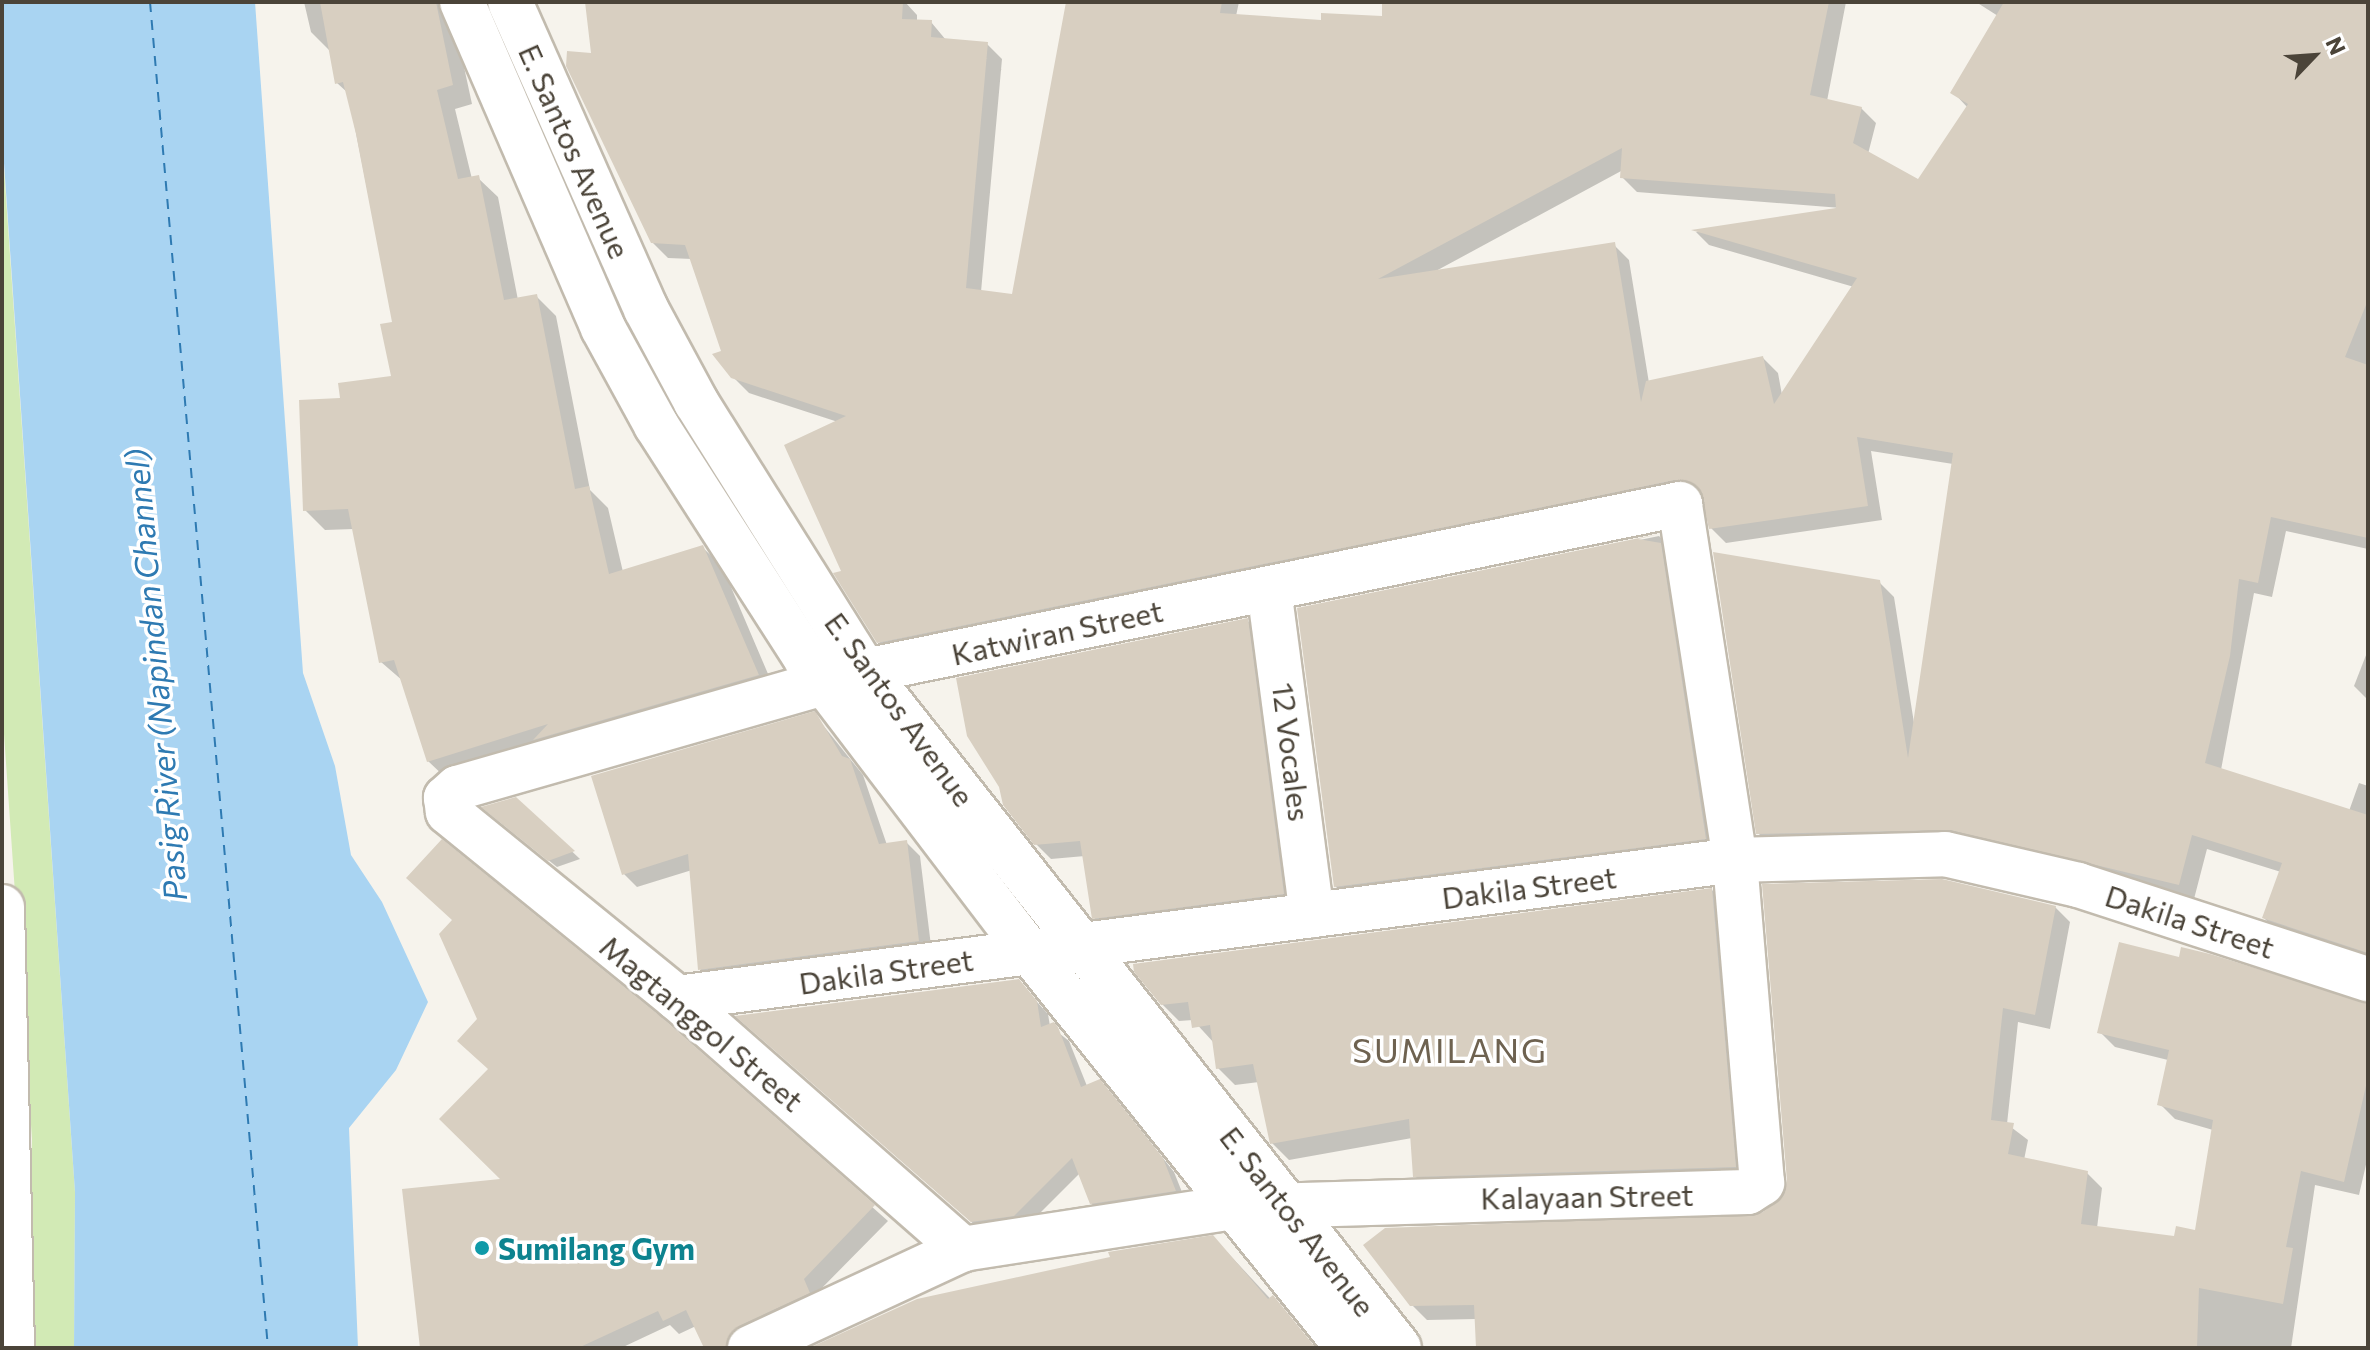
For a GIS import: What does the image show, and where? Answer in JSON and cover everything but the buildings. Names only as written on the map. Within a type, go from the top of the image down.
[{"type":"street","name":"E. Santos Avenue","points":[[462,2],[603,328],[656,425],[822,683],[1030,952],[1348,1348]]},
{"type":"street","name":"E. Santos Avenue","points":[[510,2],[646,309],[696,402],[865,671],[1399,1348]]},
{"type":"street","name":"Katwiran Street","points":[[446,798],[457,788],[865,671],[1680,504]]},
{"type":"street","name":"Kalayaan Street","points":[[750,1348],[963,1249],[1233,1207],[1284,1203],[1748,1192],[1762,1183],[1735,860],[1680,504]]},
{"type":"street","name":"12 Vocales","points":[[1269,589],[1312,915]]},
{"type":"street","name":"Magtanggol Street","points":[[446,798],[448,812],[677,998],[963,1249]]},
{"type":"street","name":"Dakila Street","points":[[677,998],[1735,860],[1945,854],[2078,885],[2368,979]]},
{"type":"street","points":[[2,907],[12,1348]]},
{"type":"green space","points":[[2,140],[75,1192],[74,1348],[27,1348],[32,1139],[2,705]]},
{"type":"water","name":"Pasig River (Napindan Channel)","points":[[2,2],[255,2],[303,673],[335,766],[351,855],[382,902],[428,1002],[396,1070],[349,1128],[358,1348],[74,1348],[75,1192],[2,134]]},
{"type":"ferry route","points":[[150,2],[268,1348]]},
{"type":"place","name":"Sumilang Gym","points":[[482,1248]]},
{"type":"district","name":"SUMILANG","points":[[1450,1050]]}]
